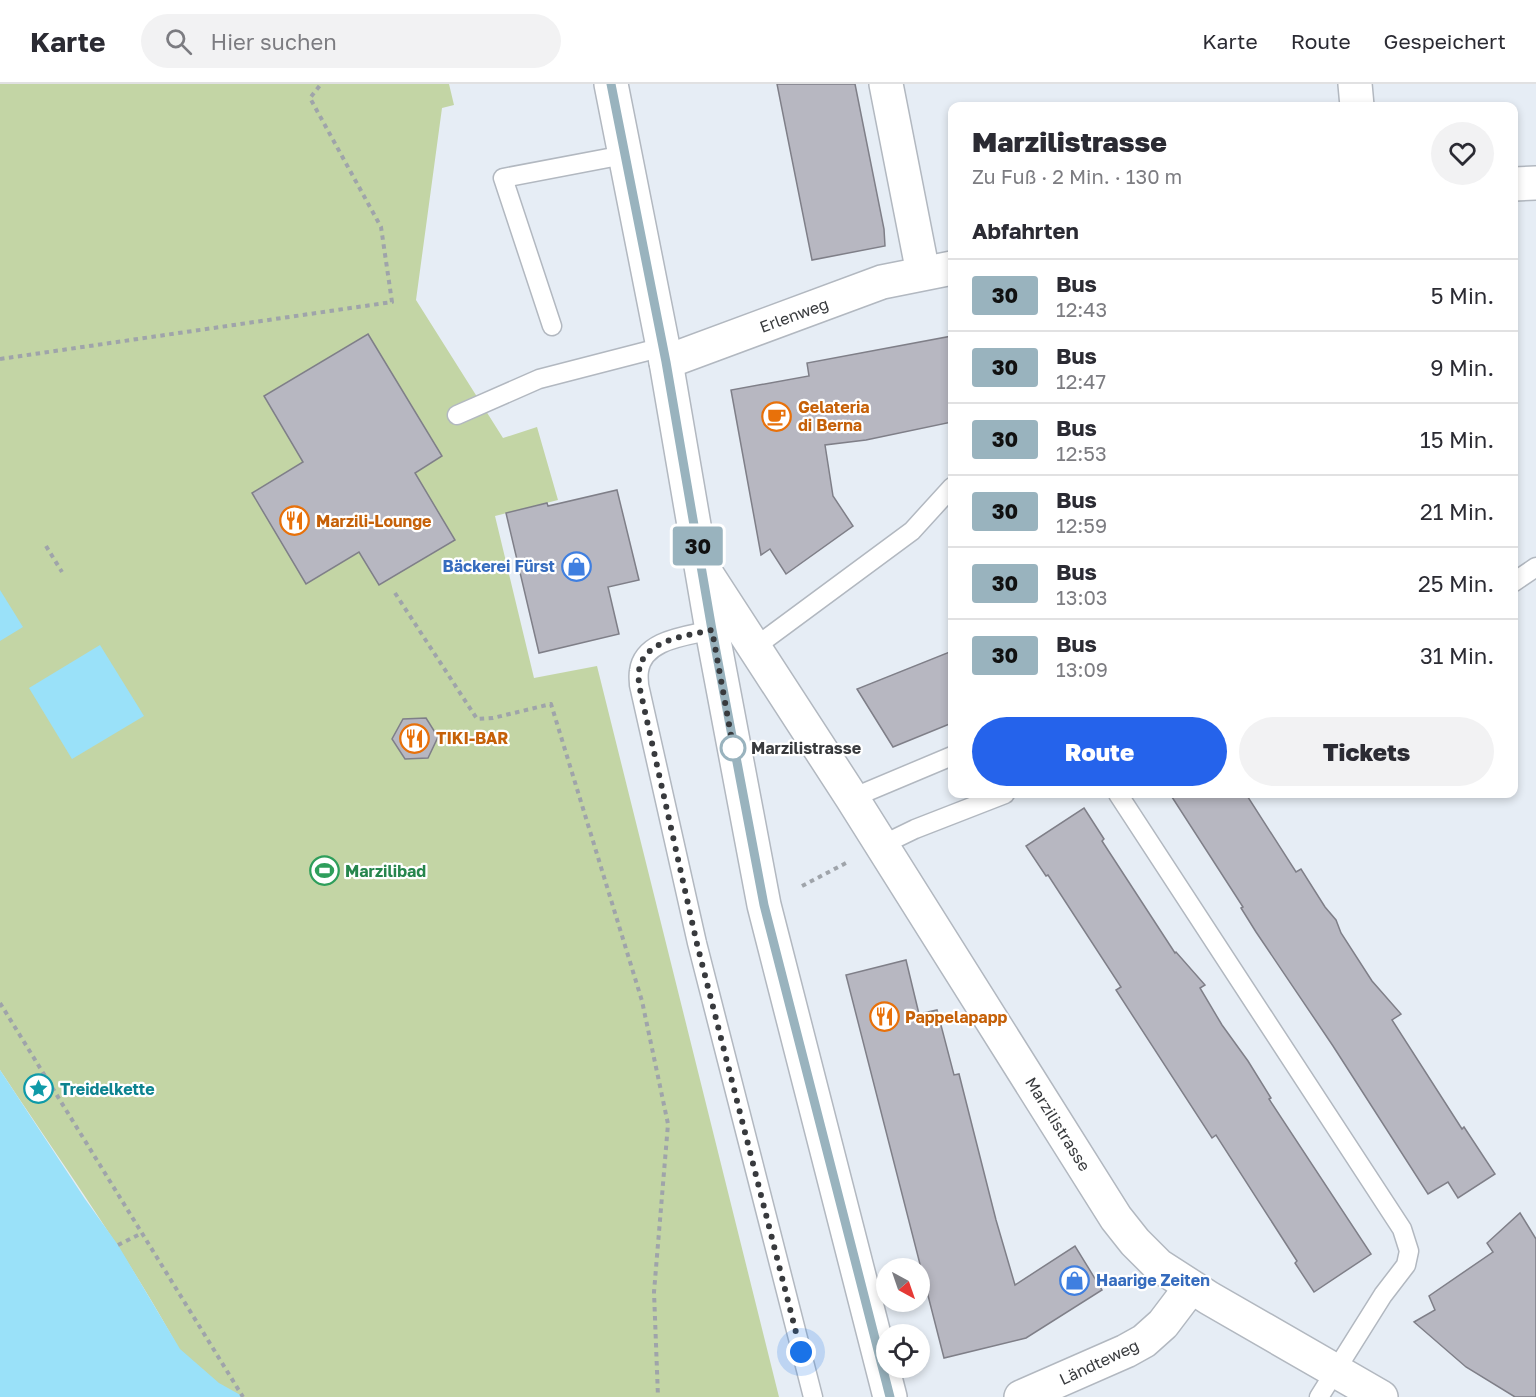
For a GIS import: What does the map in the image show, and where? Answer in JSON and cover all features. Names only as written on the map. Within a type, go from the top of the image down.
[{"type":"street","name":"Marzilistrasse","points":[[611,84],[665,355],[700,564],[882,845],[1116,1218],[1146,1255],[1191,1287],[1381,1397]]},
{"type":"street","name":"Erlenweg","points":[[665,355],[882,282],[938,270],[886,84]]},
{"type":"street","points":[[1355,84],[1357,102]]},
{"type":"street","points":[[1518,184],[1536,183]]},
{"type":"street","points":[[700,564],[764,905],[890,1397]]},
{"type":"street","name":"Ländteweg","points":[[1021,1397],[1144,1341],[1163,1324],[1191,1287]]},
{"type":"lane","points":[[552,326],[502,178],[624,155]]},
{"type":"lane","points":[[457,415],[539,379],[665,355]]},
{"type":"lane","points":[[755,646],[912,531],[948,491]]},
{"type":"lane","points":[[1518,579],[1536,567]]},
{"type":"lane","points":[[712,630],[657,645],[646,655],[640,665],[639,685],[697,944],[813,1397]]},
{"type":"lane","points":[[852,798],[948,758]]},
{"type":"lane","points":[[882,845],[915,829],[995,798]]},
{"type":"lane","points":[[1121,798],[1402,1229],[1408,1243],[1408,1259],[1401,1273],[1383,1295],[1318,1397]]},
{"type":"path","points":[[0,359],[392,302],[381,227],[310,98],[321,84]]},
{"type":"path","points":[[46,546],[62,572]]},
{"type":"path","points":[[394,593],[477,719],[493,718],[550,704],[642,1001],[668,1125],[654,1292],[658,1397]]},
{"type":"path","points":[[764,905],[882,845]]},
{"type":"path","points":[[0,1003],[243,1397]]},
{"type":"path","points":[[118,1245],[142,1233]]},
{"type":"green space","name":"Marzilibad","points":[[0,84],[449,84],[454,105],[442,108],[416,300],[503,438],[537,427],[558,500],[495,516],[534,678],[597,666],[779,1397],[204,1397],[182,1354],[133,1271],[0,1070]]},
{"type":"water","points":[[0,590],[23,627],[0,641]]},
{"type":"water","points":[[100,645],[144,716],[72,759],[29,688]]},
{"type":"water","points":[[0,1070],[118,1245],[180,1349],[219,1383],[244,1397],[0,1397]]},
{"type":"building","points":[[777,84],[855,84],[884,229],[885,246],[812,260]]},
{"type":"building","points":[[368,334],[442,456],[415,473],[455,540],[379,585],[359,552],[306,584],[252,493],[303,462],[264,396]]},
{"type":"building","points":[[948,337],[948,423],[866,440],[825,445],[833,496],[853,526],[786,574],[770,549],[761,555],[731,390],[809,376],[807,363]]},
{"type":"building","points":[[617,490],[639,580],[608,587],[619,634],[539,653],[506,513]]},
{"type":"building","points":[[948,653],[948,725],[893,747],[857,689]]},
{"type":"building","name":"TIKI-BAR","points":[[426,718],[438,737],[428,758],[405,759],[392,739],[403,719]]},
{"type":"building","points":[[1173,798],[1249,798],[1296,872],[1301,869],[1336,920],[1341,933],[1372,981],[1401,1014],[1392,1020],[1462,1129],[1464,1127],[1495,1174],[1458,1198],[1448,1182],[1428,1194],[1333,1046],[1256,932],[1241,908],[1243,907]]},
{"type":"building","points":[[1084,808],[1104,839],[1102,841],[1175,953],[1205,985],[1200,988],[1222,1025],[1248,1061],[1271,1098],[1269,1099],[1371,1254],[1314,1292],[1295,1263],[1297,1261],[1216,1135],[1212,1138],[1116,990],[1121,987],[1048,875],[1046,876],[1026,846]]},
{"type":"building","points":[[906,960],[919,1014],[937,1010],[954,1075],[959,1074],[1015,1285],[1075,1246],[1102,1290],[1026,1338],[944,1358],[930,1303],[930,1258],[918,1258],[846,975]]},
{"type":"building","points":[[1520,1213],[1536,1239],[1536,1397],[1515,1397],[1466,1367],[1414,1322],[1435,1310],[1429,1296],[1493,1252],[1487,1243]]},
{"type":"bus line","name":"30","points":[[611,84],[666,362],[700,564],[764,905],[890,1397]]},
{"type":"place","name":"Gelateria di Berna","points":[[777,416]]},
{"type":"place","name":"Marzili-Lounge","points":[[295,521]]},
{"type":"place","name":"Bäckerei Fürst","points":[[576,566]]},
{"type":"place","name":"TIKI-BAR","points":[[415,738]]},
{"type":"place","name":"Marzilistrasse","points":[[733,748]]},
{"type":"place","name":"Marzilibad","points":[[324,871]]},
{"type":"place","name":"Pappelapapp","points":[[884,1017]]},
{"type":"place","name":"Treidelkette","points":[[39,1089]]},
{"type":"place","name":"Haarige Zeiten","points":[[1075,1280]]},
{"type":"route","points":[[733,748],[734,752],[712,630],[657,645],[646,655],[640,665],[639,685],[697,944],[801,1352]]}]
